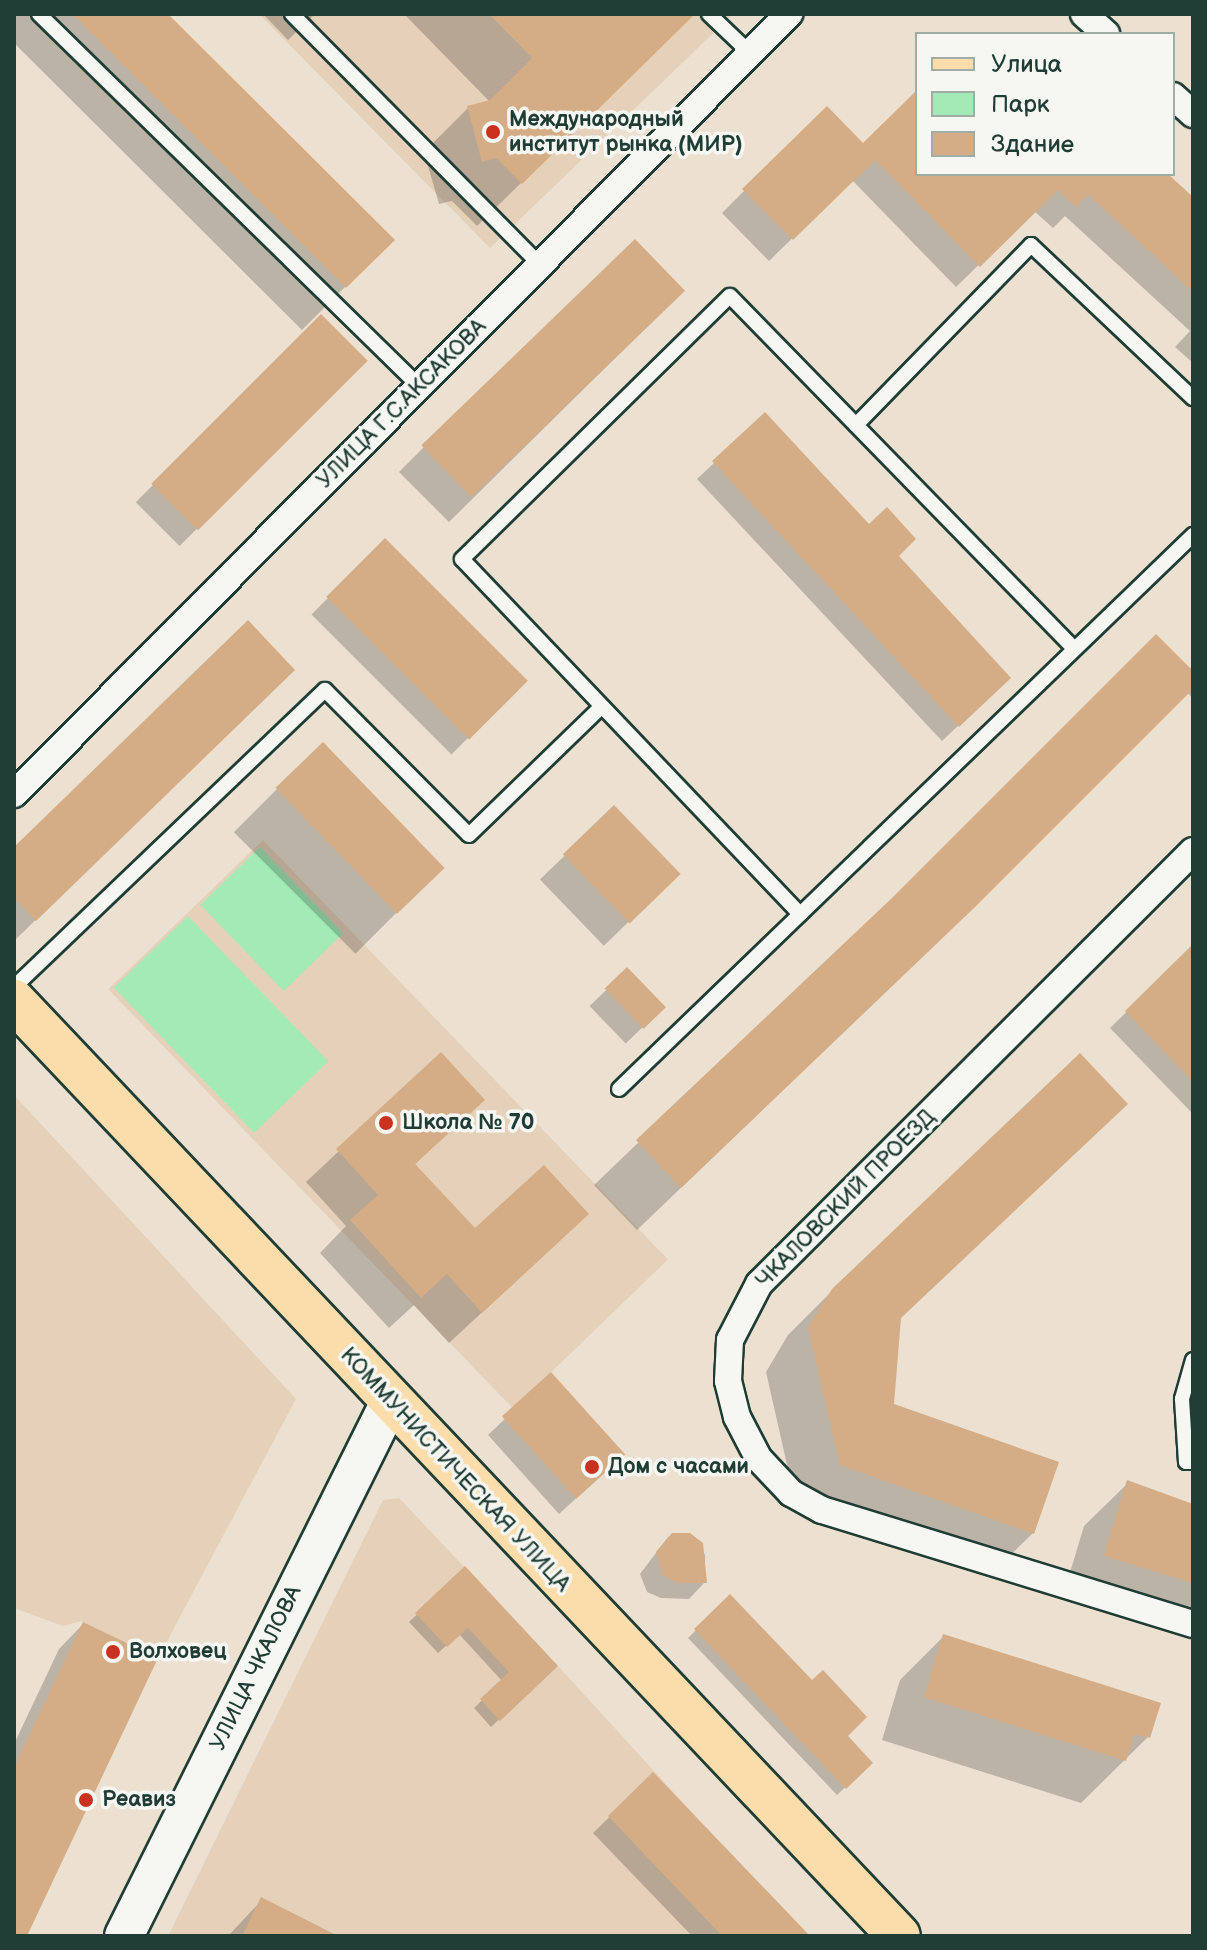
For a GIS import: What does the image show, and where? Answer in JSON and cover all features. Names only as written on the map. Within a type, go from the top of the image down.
[{"type":"main road","name":"КОММУНИСТИЧЕСКАЯ УЛИЦА","points":[[14,1001],[390,1402],[899,1936]]},
{"type":"street","name":"УЛИЦА Г.С.АКСАКОВА","points":[[14,794],[789,14]]},
{"type":"street","points":[[1084,14],[1104,32]]},
{"type":"street","points":[[1175,98],[1193,114]]},
{"type":"street","name":"ЧКАЛОВСКИЙ ПРОЕЗД","points":[[1193,851],[759,1284],[730,1340],[728,1381],[737,1417],[759,1459],[791,1493],[822,1510],[1193,1624]]},
{"type":"street","name":"УЛИЦА ЧКАЛОВА","points":[[124,1936],[390,1402]]},
{"type":"lane","points":[[39,14],[419,386]]},
{"type":"lane","points":[[292,14],[540,265]]},
{"type":"lane","points":[[709,14],[750,53]]},
{"type":"lane","points":[[856,425],[1031,245],[1193,398]]},
{"type":"lane","points":[[800,914],[462,559],[730,296],[1074,649]]},
{"type":"lane","points":[[619,1089],[1193,535]]},
{"type":"lane","points":[[14,987],[325,690],[469,835],[602,706]]},
{"type":"lane","points":[[1193,1360],[1182,1399],[1186,1462],[1193,1462]]},
{"type":"shaded area","name":"Международный институт рынка (МИР)","points":[[259,14],[730,14],[732,15],[490,248]]},
{"type":"shaded area","name":"Школа № 70","points":[[263,840],[668,1259],[513,1409],[108,989]]},
{"type":"shaded area","points":[[14,1095],[296,1399],[158,1658],[81,1621],[63,1626],[14,1608]]},
{"type":"shaded area","points":[[399,1498],[558,1666],[805,1936],[168,1936],[383,1500]]},
{"type":"green space","points":[[260,847],[343,933],[284,991],[200,905]]},
{"type":"green space","points":[[188,916],[328,1061],[254,1133],[114,988]]},
{"type":"building","points":[[72,14],[168,14],[395,240],[346,288]]},
{"type":"building","points":[[489,14],[695,14],[522,184],[496,158],[482,162],[467,106],[490,100],[532,58]]},
{"type":"building","points":[[915,92],[915,176],[1170,176],[1193,197],[1193,292],[1088,194],[1076,207],[1058,190],[980,267],[875,160],[793,240],[742,189],[827,106],[863,143]]},
{"type":"building","points":[[635,239],[685,291],[471,497],[421,445]]},
{"type":"building","points":[[321,314],[368,361],[198,530],[151,484]]},
{"type":"building","points":[[765,412],[869,524],[887,507],[916,539],[899,556],[1011,678],[959,727],[712,461]]},
{"type":"building","points":[[385,538],[528,681],[469,740],[326,597]]},
{"type":"building","points":[[248,620],[295,670],[36,921],[14,897],[14,847]]},
{"type":"building","points":[[1156,634],[1193,671],[1193,689],[975,907],[681,1188],[636,1140],[892,898]]},
{"type":"building","points":[[323,742],[445,868],[397,914],[276,788]]},
{"type":"building","points":[[614,805],[681,874],[630,923],[563,854]]},
{"type":"building","points":[[1193,944],[1193,1082],[1125,1011]]},
{"type":"building","points":[[627,967],[666,1007],[644,1029],[605,989]]},
{"type":"building","points":[[441,1052],[485,1100],[415,1164],[475,1228],[544,1165],[589,1214],[482,1313],[447,1274],[421,1298],[350,1220],[378,1195],[336,1149]]},
{"type":"building","points":[[1080,1053],[1128,1104],[901,1318],[894,1404],[1059,1462],[1034,1534],[840,1465],[808,1327],[832,1289]]},
{"type":"building","points":[[551,1372],[625,1454],[576,1499],[502,1416]]},
{"type":"building","points":[[1127,1480],[1193,1504],[1193,1583],[1104,1556]]},
{"type":"building","points":[[672,1533],[690,1533],[703,1543],[707,1583],[678,1583],[663,1575],[656,1552]]},
{"type":"building","points":[[465,1566],[558,1666],[500,1721],[480,1699],[509,1672],[468,1628],[447,1647],[415,1613]]},
{"type":"building","points":[[730,1594],[812,1680],[823,1670],[867,1717],[848,1736],[873,1763],[846,1789],[694,1629]]},
{"type":"building","points":[[83,1622],[158,1658],[27,1936],[14,1936],[14,1767]]},
{"type":"building","points":[[943,1634],[1161,1703],[1150,1738],[1134,1734],[1126,1761],[924,1697]]},
{"type":"building","points":[[653,1772],[810,1936],[722,1936],[608,1816]]},
{"type":"building","points":[[261,1897],[338,1936],[242,1936]]},
{"type":"place","name":"Международный институт рынка (МИР)","points":[[493,132]]},
{"type":"place","name":"Школа № 70","points":[[386,1123]]},
{"type":"place","name":"Дом с часами","points":[[592,1467]]},
{"type":"place","name":"Волховец","points":[[113,1652]]},
{"type":"place","name":"Реавиз","points":[[86,1800]]}]
